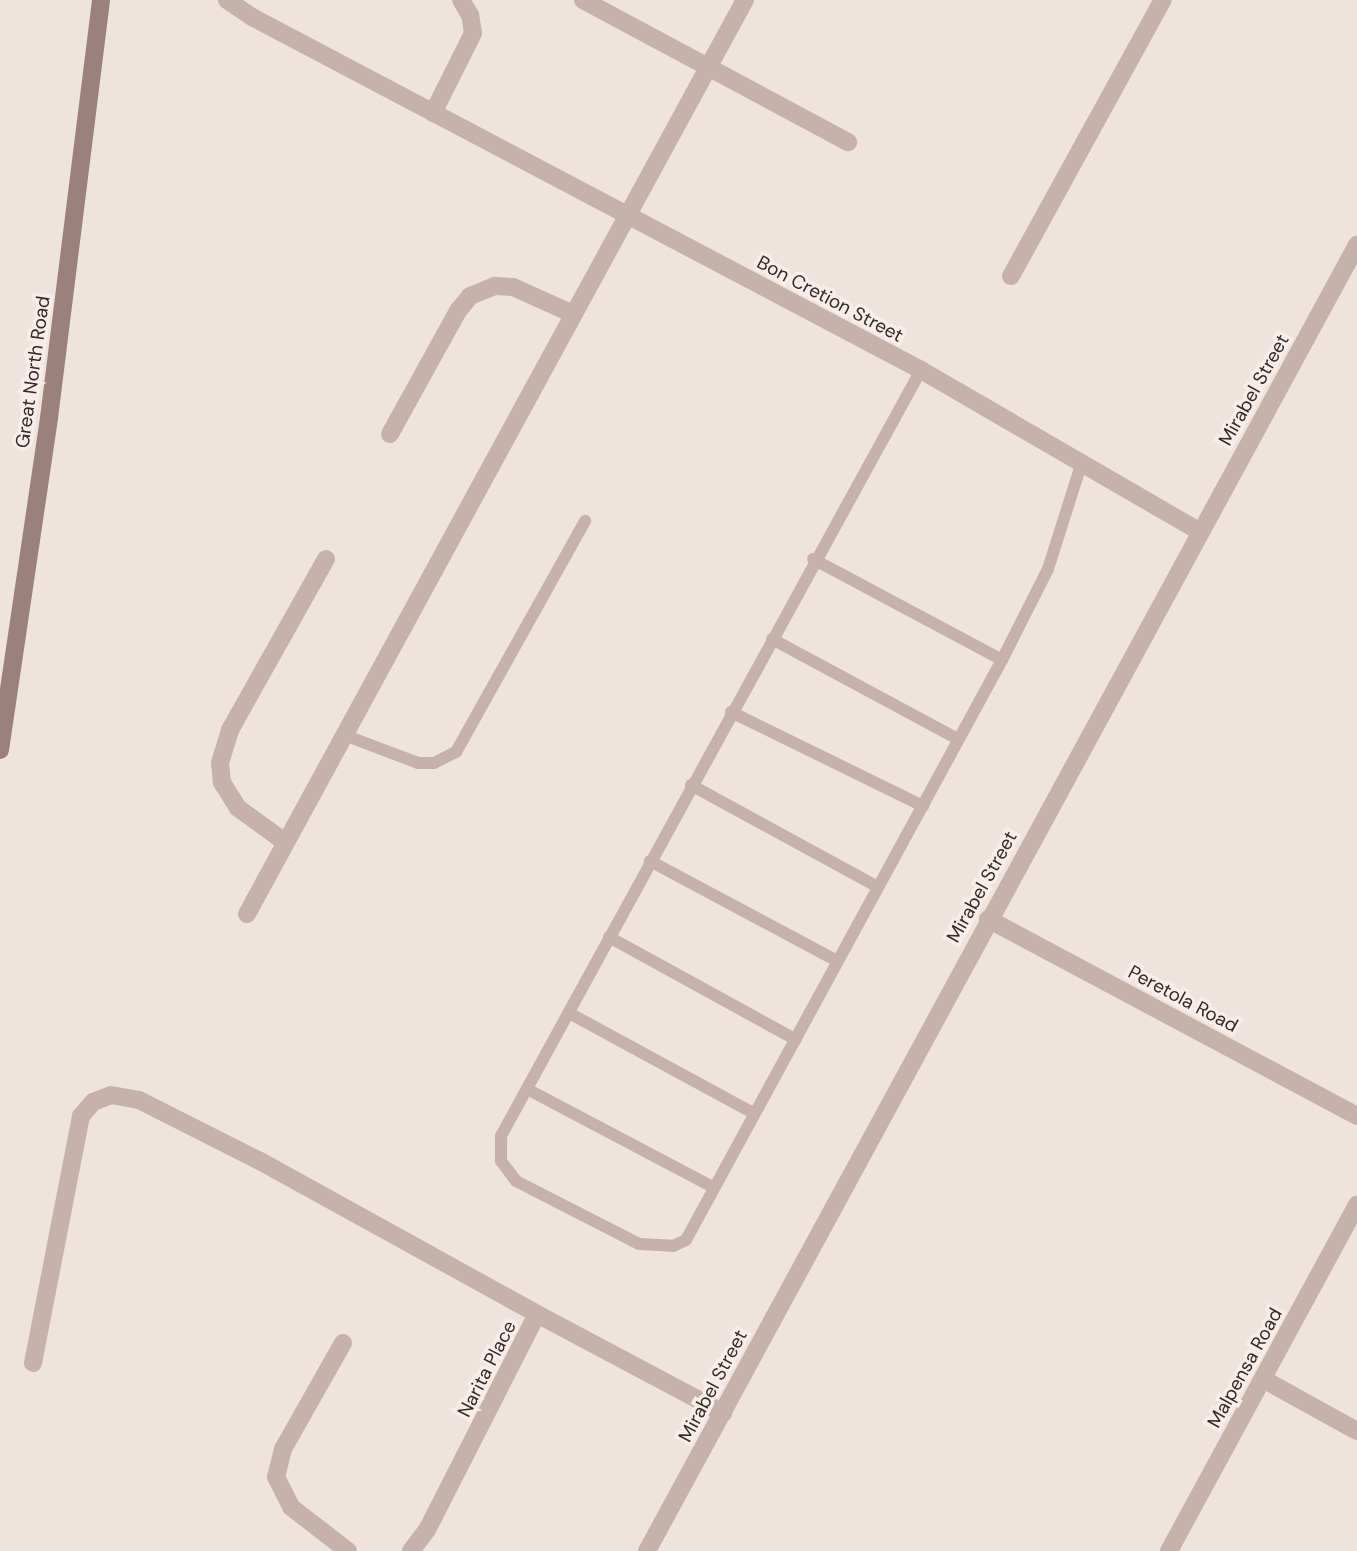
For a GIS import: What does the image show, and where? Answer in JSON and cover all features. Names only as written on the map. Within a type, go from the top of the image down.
[{"type":"main road","name":"Great North Road","points":[[0,750],[49,418],[100,0]]},
{"type":"street","name":"Bon Cretion Street","points":[[227,0],[433,113],[921,370],[1201,532]]},
{"type":"street","points":[[433,113],[473,33],[470,15],[461,0]]},
{"type":"street","points":[[583,0],[848,142]]},
{"type":"street","points":[[247,914],[745,0]]},
{"type":"street","points":[[1012,276],[1163,0]]},
{"type":"street","name":"Mirabel Street","points":[[647,1551],[988,919],[1357,246]]},
{"type":"street","points":[[390,434],[458,311],[470,296],[504,286],[573,314]]},
{"type":"street","points":[[285,842],[238,808],[222,782],[220,763],[230,730],[326,559]]},
{"type":"street","name":"Peretola Road","points":[[988,919],[1357,1116]]},
{"type":"street","points":[[33,1363],[81,1116],[93,1102],[111,1095],[139,1100],[260,1161],[537,1314]]},
{"type":"street","name":"Malpensa Road","points":[[1169,1551],[1357,1205]]},
{"type":"street","name":"Narita Place","points":[[411,1551],[428,1530],[537,1314],[723,1413]]},
{"type":"street","points":[[343,1343],[284,1449],[276,1478],[291,1507],[348,1551]]},
{"type":"street","points":[[1263,1379],[1357,1431]]},
{"type":"lane","points":[[921,370],[813,559],[498,1145],[501,1161],[516,1181],[639,1244],[673,1246],[686,1240],[1002,660],[1048,569],[1082,462]]},
{"type":"lane","points":[[344,735],[418,763],[434,763],[456,752],[585,522]]},
{"type":"lane","points":[[813,559],[1002,660]]},
{"type":"lane","points":[[772,639],[958,739]]},
{"type":"lane","points":[[732,712],[923,806]]},
{"type":"lane","points":[[691,785],[878,887]]},
{"type":"lane","points":[[650,861],[837,961]]},
{"type":"lane","points":[[609,937],[796,1040]]},
{"type":"lane","points":[[569,1013],[753,1113]]},
{"type":"lane","points":[[527,1089],[713,1187]]}]
